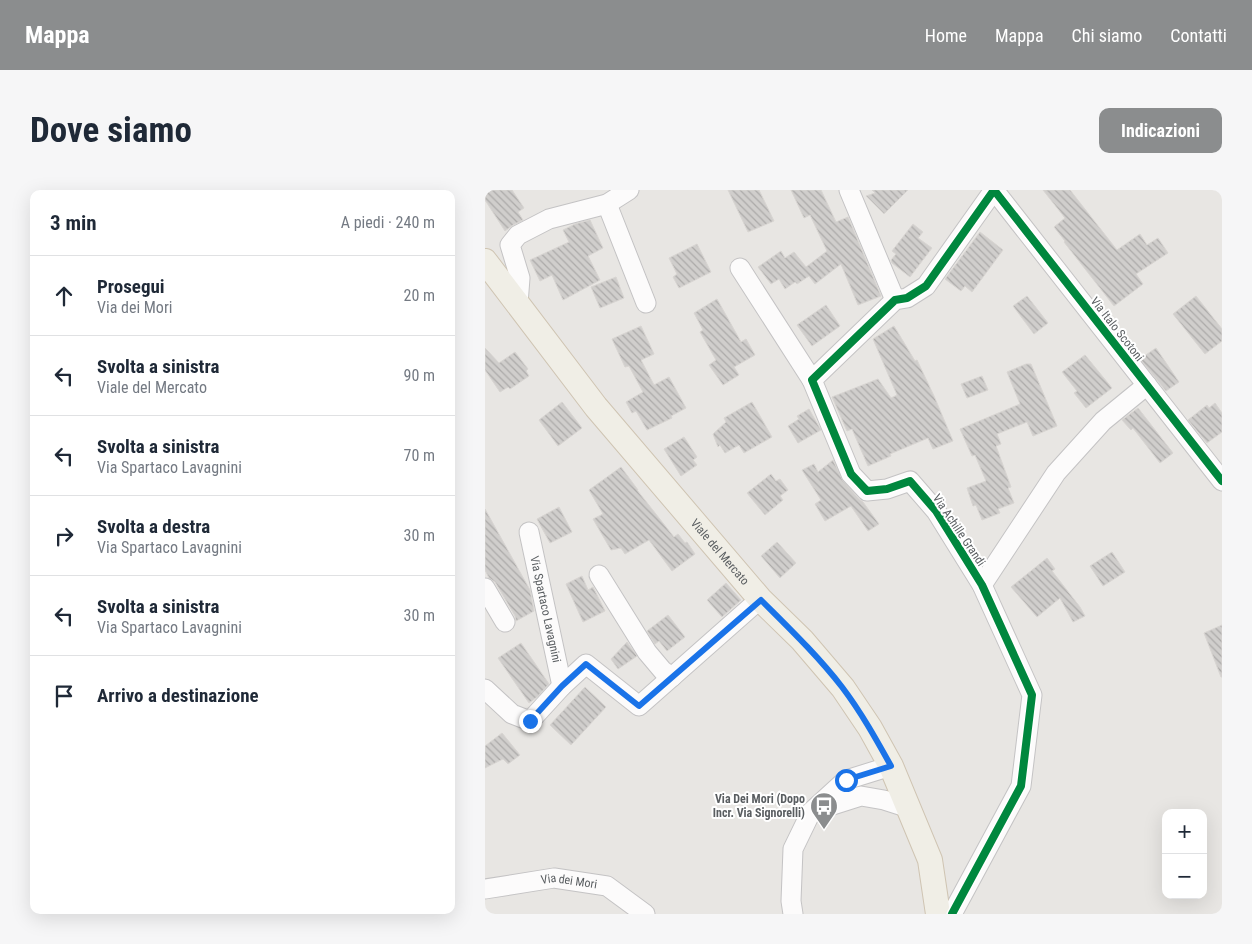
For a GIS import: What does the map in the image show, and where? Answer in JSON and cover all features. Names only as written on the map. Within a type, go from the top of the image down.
[{"type":"main road","name":"Viale del Mercato","points":[[485,261],[596,406],[761,600],[802,640],[843,688],[870,728],[891,766],[909,808],[931,860],[939,914]]},
{"type":"street","points":[[518,304],[520,278],[510,245],[518,235],[549,219],[607,204],[629,190]]},
{"type":"street","points":[[849,190],[895,300]]},
{"type":"street","points":[[812,380],[895,300],[907,298],[926,286],[994,190]]},
{"type":"street","name":"Via Italo Scotoni","points":[[994,190],[1222,481]]},
{"type":"street","points":[[607,204],[646,303]]},
{"type":"street","name":"Via Achille Grandi","points":[[740,268],[812,380],[851,474],[867,491],[887,489],[910,481],[936,511],[982,585],[1032,695],[1021,786],[952,914]]},
{"type":"street","name":"Via Achille Grandi","points":[[982,585],[1056,473],[1103,421],[1147,385]]},
{"type":"street","name":"Via Spartaco Lavagnini","points":[[529,532],[562,686]]},
{"type":"street","points":[[599,574],[647,652],[663,671],[672,678]]},
{"type":"street","points":[[485,588],[505,622]]},
{"type":"street","name":"Via Spartaco Lavagnini","points":[[485,689],[512,714],[530,721],[562,686],[586,664],[639,706],[761,600]]},
{"type":"street","points":[[793,914],[791,901],[793,849],[811,812],[846,780],[891,766]]},
{"type":"street","points":[[811,812],[861,796],[884,800],[909,808]]},
{"type":"street","name":"Via dei Mori","points":[[485,889],[554,878],[607,886],[645,914]]},
{"type":"building","points":[[485,190],[512,190],[524,208],[518,212],[523,220],[505,231],[485,200]]},
{"type":"building","points":[[728,190],[759,190],[774,221],[748,232]]},
{"type":"building","points":[[791,190],[821,190],[836,222],[848,217],[881,296],[858,305],[841,264],[815,284],[809,276],[785,289],[779,279],[771,284],[758,267],[781,251],[785,258],[794,252],[806,267],[827,251],[810,215],[804,218]]},
{"type":"building","points":[[872,190],[908,190],[884,214],[866,196],[875,193]]},
{"type":"building","points":[[1043,190],[1070,190],[1117,250],[1140,234],[1147,245],[1158,238],[1168,253],[1136,274],[1143,284],[1114,306],[1054,227],[1065,218]]},
{"type":"building","points":[[590,220],[603,248],[588,256],[600,280],[563,300],[552,275],[540,281],[530,260],[569,242],[563,230]]},
{"type":"building","points":[[913,224],[923,232],[918,238],[932,248],[910,277],[892,263],[891,260],[896,254],[892,251]]},
{"type":"building","points":[[980,232],[1003,250],[972,292],[965,286],[961,291],[945,279]]},
{"type":"building","points":[[697,244],[711,272],[679,288],[673,277],[677,274],[669,258]]},
{"type":"building","points":[[616,277],[624,298],[600,308],[591,287]]},
{"type":"building","points":[[1027,296],[1048,323],[1034,334],[1013,306]]},
{"type":"building","points":[[1196,296],[1222,329],[1222,341],[1205,354],[1173,314]]},
{"type":"building","points":[[717,299],[741,342],[746,339],[755,355],[734,367],[739,375],[723,385],[709,365],[716,360],[700,332],[703,330],[694,313]]},
{"type":"building","points":[[826,305],[840,326],[812,346],[797,325]]},
{"type":"building","points":[[641,326],[654,354],[641,360],[654,385],[669,377],[686,408],[671,416],[672,418],[647,430],[636,411],[632,413],[626,402],[643,392],[629,366],[625,367],[612,339]]},
{"type":"building","points":[[894,326],[915,361],[917,360],[953,441],[933,449],[928,438],[890,454],[891,456],[868,466],[852,429],[847,431],[832,397],[878,379],[891,398],[897,395],[873,339]]},
{"type":"building","points":[[485,348],[499,363],[515,352],[528,369],[526,371],[529,376],[510,389],[508,387],[500,392],[485,370]]},
{"type":"building","points":[[1156,348],[1179,382],[1166,391],[1140,359]]},
{"type":"building","points":[[1085,355],[1112,388],[1086,408],[1074,393],[1077,391],[1062,372]]},
{"type":"building","points":[[1026,364],[1031,364],[1057,426],[1033,436],[1027,422],[997,434],[1001,444],[996,446],[1011,487],[1008,488],[1014,503],[998,509],[1000,513],[982,520],[976,505],[973,506],[967,488],[986,481],[975,455],[972,456],[960,429],[1020,404],[1007,372]]},
{"type":"building","points":[[982,376],[988,390],[967,398],[961,384]]},
{"type":"building","points":[[562,402],[582,428],[558,446],[539,420]]},
{"type":"building","points":[[752,402],[772,437],[744,453],[739,445],[725,453],[720,445],[718,447],[713,434],[726,422],[724,418]]},
{"type":"building","points":[[1215,403],[1222,413],[1222,432],[1207,443],[1188,420],[1207,405],[1209,408]]},
{"type":"building","points":[[1138,408],[1173,453],[1160,463],[1133,428],[1131,430],[1122,420]]},
{"type":"building","points":[[809,409],[821,430],[798,443],[788,426],[799,419],[797,416]]},
{"type":"building","points":[[684,437],[697,457],[693,460],[697,465],[681,476],[664,449]]},
{"type":"building","points":[[833,460],[843,481],[863,502],[879,524],[868,531],[851,506],[825,521],[815,504],[821,500],[802,470],[814,464],[818,472]]},
{"type":"building","points":[[621,467],[674,537],[678,534],[685,543],[687,542],[695,554],[672,571],[649,540],[625,554],[621,548],[611,550],[593,519],[603,514],[589,490]]},
{"type":"building","points":[[771,474],[776,481],[780,479],[788,490],[780,496],[783,500],[765,515],[747,493]]},
{"type":"building","points":[[559,507],[572,532],[550,543],[537,519]]},
{"type":"building","points":[[485,509],[530,590],[534,611],[516,621],[495,582],[489,578],[485,570]]},
{"type":"building","points":[[777,542],[796,563],[780,578],[761,556]]},
{"type":"building","points":[[1112,552],[1125,572],[1103,586],[1090,566]]},
{"type":"building","points":[[1047,558],[1055,569],[1052,571],[1085,616],[1073,622],[1060,598],[1037,617],[1011,587]]},
{"type":"building","points":[[582,576],[588,590],[593,587],[605,611],[583,622],[566,584]]},
{"type":"building","points":[[726,583],[741,600],[722,617],[707,600]]},
{"type":"building","points":[[668,615],[685,637],[667,651],[659,641],[655,644],[647,631]]},
{"type":"building","points":[[1222,625],[1222,677],[1221,677],[1204,633]]},
{"type":"building","points":[[627,642],[637,656],[618,669],[611,659]]},
{"type":"building","points":[[521,643],[549,684],[529,703],[498,658]]},
{"type":"building","points":[[585,687],[606,707],[571,745],[550,725]]},
{"type":"building","points":[[502,733],[520,755],[508,764],[503,759],[485,768],[485,746]]},
{"type":"cycle path","points":[[994,190],[1222,481]]},
{"type":"cycle path","points":[[952,914],[1021,786],[1032,695],[982,585],[936,511],[910,481],[887,489],[867,491],[851,474],[812,380],[895,300],[907,298],[926,286],[994,190]]},
{"type":"place","name":"Via Dei Mori (Dopo Incr. Via Signorelli)","points":[[824,830]]},
{"type":"route","points":[[530,721],[562,686],[586,664],[639,706],[761,600],[802,640],[843,688],[870,728],[891,766],[846,780]]}]
